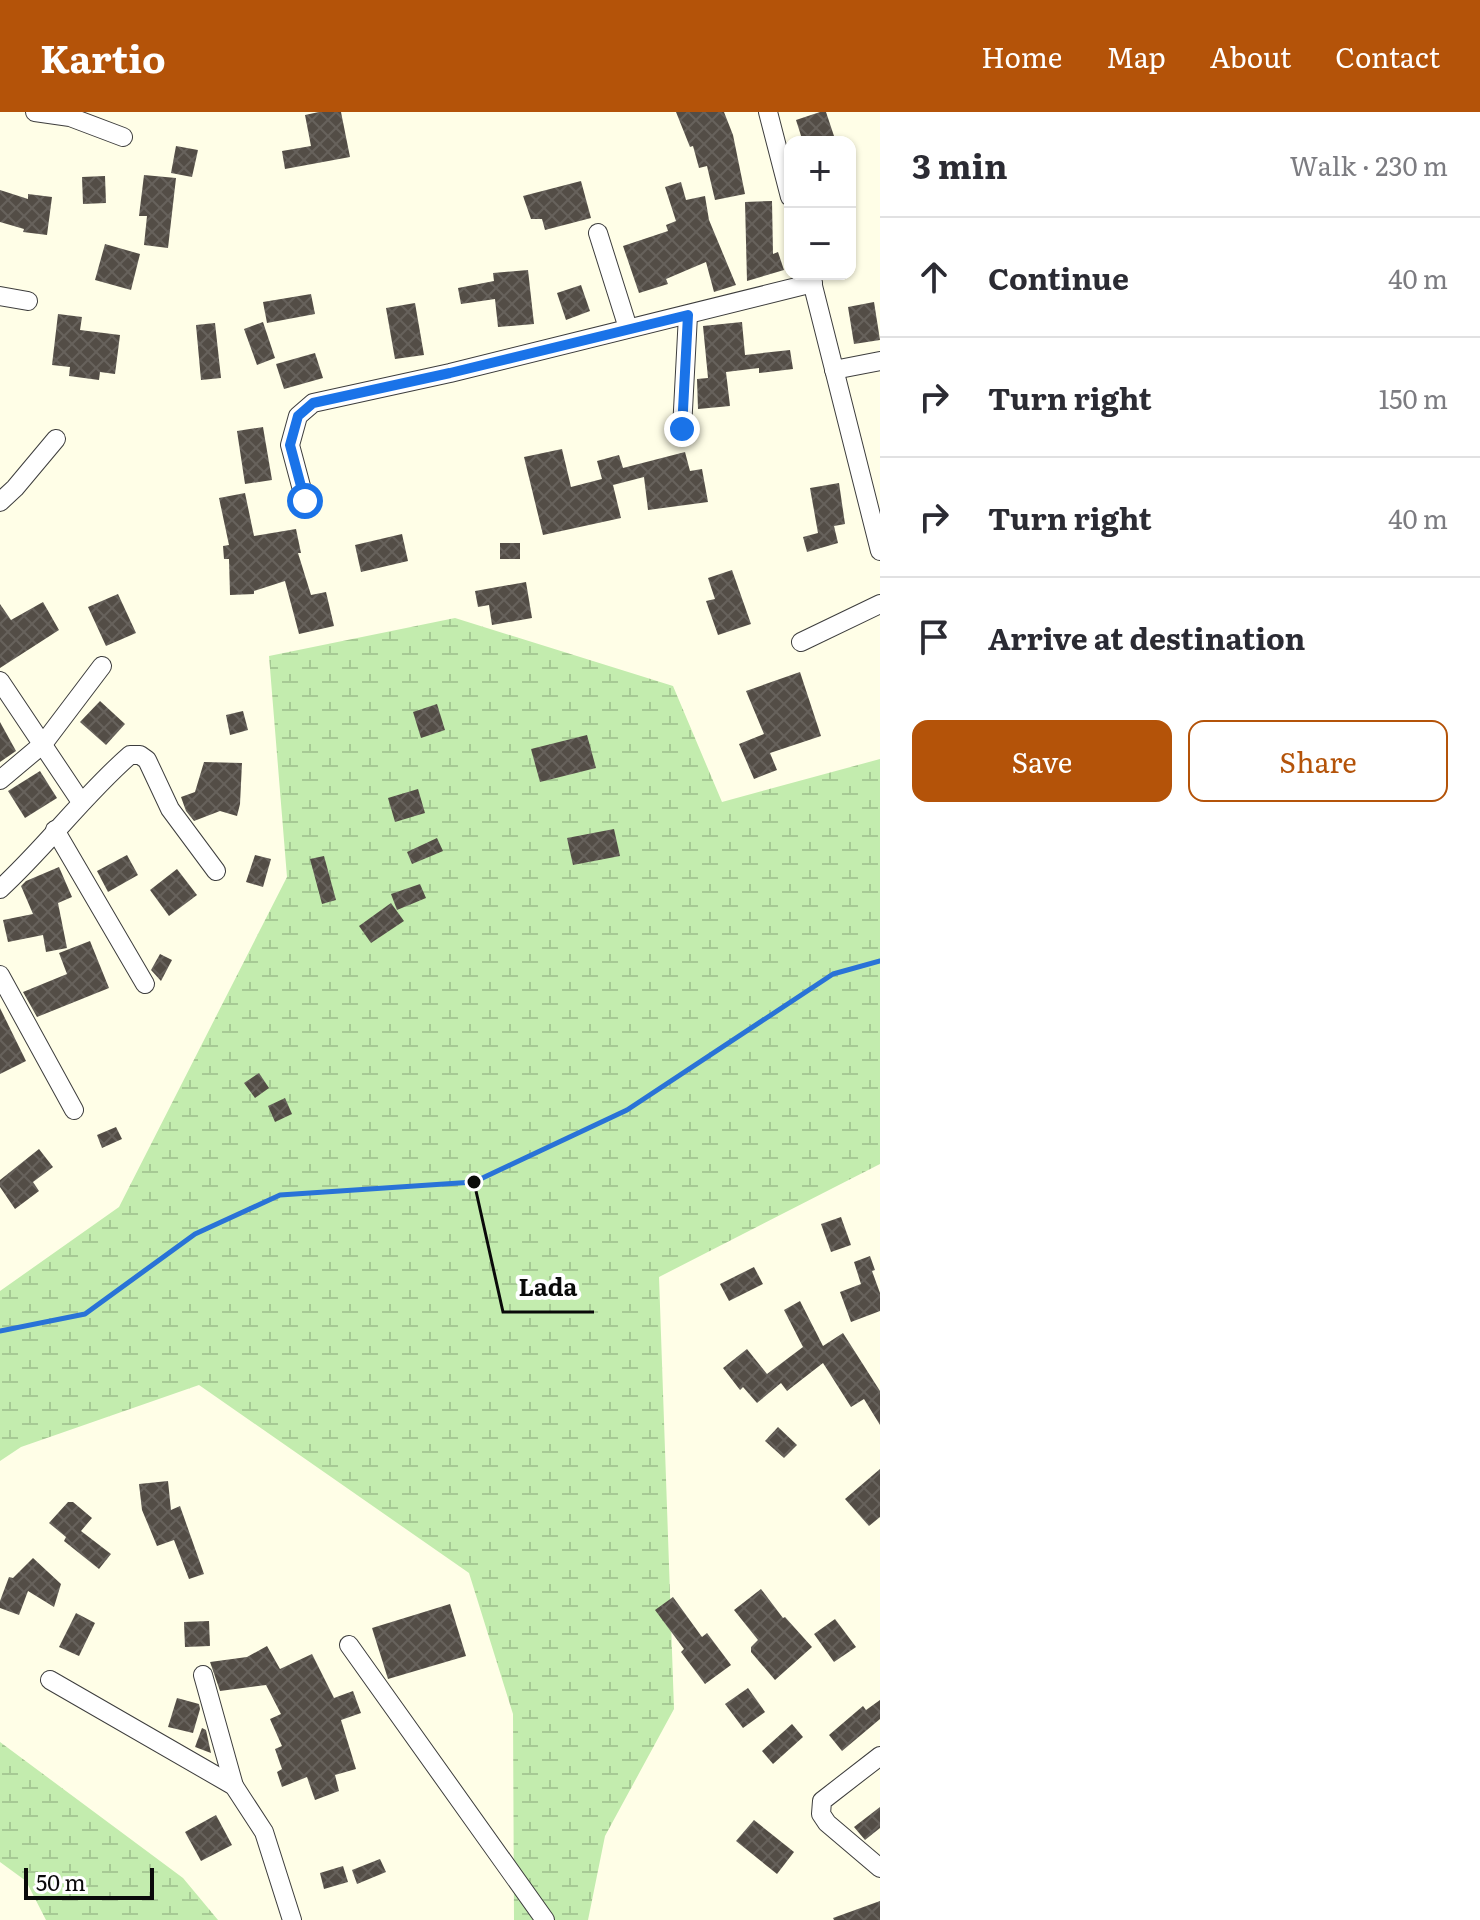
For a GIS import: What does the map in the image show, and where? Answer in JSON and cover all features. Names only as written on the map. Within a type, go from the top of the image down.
[{"type":"street","points":[[35,112],[70,117],[123,137]]},
{"type":"street","points":[[768,112],[784,174]]},
{"type":"street","points":[[598,233],[628,328]]},
{"type":"street","points":[[305,501],[290,445],[298,416],[313,403],[688,315],[809,280]]},
{"type":"street","points":[[812,280],[834,370],[873,499],[880,551]]},
{"type":"street","points":[[0,296],[28,301]]},
{"type":"street","points":[[682,429],[688,315]]},
{"type":"street","points":[[834,370],[880,361]]},
{"type":"street","points":[[0,502],[56,439]]},
{"type":"street","points":[[801,642],[880,604]]},
{"type":"street","points":[[0,780],[43,744],[102,666]]},
{"type":"street","points":[[0,681],[81,802]]},
{"type":"street","points":[[0,889],[23,869],[81,802],[130,755],[140,755],[147,760],[170,809],[216,871]]},
{"type":"street","points":[[55,830],[145,984]]},
{"type":"street","points":[[0,975],[74,1110]]},
{"type":"street","points":[[349,1645],[545,1920]]},
{"type":"street","points":[[203,1675],[234,1786],[264,1832],[292,1920]]},
{"type":"street","points":[[50,1680],[234,1786]]},
{"type":"street","points":[[880,1756],[822,1801],[821,1814],[827,1823],[880,1868]]},
{"type":"green space","points":[[455,618],[673,686],[722,802],[880,759],[880,1164],[659,1277],[674,1709],[605,1836],[588,1920],[514,1920],[513,1714],[469,1573],[199,1385],[21,1447],[0,1461],[0,1291],[119,1207],[287,877],[269,656]]},
{"type":"green space","points":[[0,1742],[183,1878],[218,1920],[46,1920],[26,1881],[0,1862]]},
{"type":"building","points":[[341,112],[350,157],[285,169],[282,151],[311,146],[305,115]]},
{"type":"building","points":[[676,112],[724,112],[733,135],[745,194],[715,200],[707,166],[699,168],[693,146],[690,147]]},
{"type":"building","points":[[826,112],[834,136],[801,136],[796,120]]},
{"type":"building","points":[[176,146],[198,150],[192,177],[171,173]]},
{"type":"building","points":[[144,175],[176,178],[168,248],[144,245],[147,216],[139,216]]},
{"type":"building","points":[[105,176],[106,203],[83,204],[82,177]]},
{"type":"building","points":[[581,181],[591,218],[545,230],[542,219],[531,219],[523,196]]},
{"type":"building","points":[[681,182],[686,200],[705,196],[709,220],[736,285],[714,292],[706,262],[666,279],[668,284],[639,293],[623,246],[668,231],[666,225],[676,221],[665,187]]},
{"type":"building","points":[[0,190],[28,199],[28,194],[52,197],[47,235],[23,232],[24,229],[0,222]]},
{"type":"building","points":[[772,201],[773,254],[778,252],[784,270],[747,281],[745,202]]},
{"type":"building","points":[[105,244],[140,254],[131,290],[95,280]]},
{"type":"building","points":[[528,270],[534,324],[498,327],[495,299],[461,304],[458,288],[494,281],[493,273]]},
{"type":"building","points":[[581,285],[590,311],[566,320],[557,293]]},
{"type":"building","points":[[311,294],[315,314],[267,323],[263,302]]},
{"type":"building","points":[[874,302],[880,340],[854,344],[848,307]]},
{"type":"building","points":[[415,303],[424,355],[395,359],[386,308]]},
{"type":"building","points":[[58,314],[82,317],[80,330],[120,335],[115,374],[100,372],[99,380],[69,376],[70,367],[52,365]]},
{"type":"building","points":[[263,322],[275,358],[257,365],[244,329]]},
{"type":"building","points":[[742,322],[745,355],[790,350],[793,369],[759,373],[759,368],[726,372],[730,406],[698,409],[697,379],[708,378],[703,326]]},
{"type":"building","points":[[215,323],[221,378],[201,380],[196,325]]},
{"type":"building","points":[[315,353],[323,378],[284,389],[276,364]]},
{"type":"building","points":[[263,427],[272,480],[245,484],[237,431]]},
{"type":"building","points":[[562,449],[571,487],[602,479],[597,461],[619,455],[623,468],[685,452],[690,471],[702,469],[708,502],[648,510],[644,477],[613,485],[621,518],[543,535],[524,457]]},
{"type":"building","points":[[839,483],[845,524],[834,526],[838,543],[807,552],[803,537],[818,533],[810,488]]},
{"type":"building","points":[[245,493],[254,536],[296,529],[301,553],[298,553],[311,595],[326,592],[334,626],[299,634],[285,581],[254,591],[254,594],[230,595],[229,559],[224,559],[223,546],[229,545],[219,498]]},
{"type":"building","points":[[402,534],[408,561],[361,572],[355,545]]},
{"type":"building","points":[[500,543],[520,543],[520,559],[500,559]]},
{"type":"building","points":[[732,570],[751,624],[718,635],[706,601],[715,599],[708,578]]},
{"type":"building","points":[[526,582],[532,618],[492,625],[489,605],[478,607],[475,591]]},
{"type":"building","points":[[118,594],[136,633],[106,646],[88,607]]},
{"type":"building","points":[[43,602],[59,630],[0,668],[0,604],[11,620]]},
{"type":"building","points":[[800,672],[821,736],[770,753],[777,770],[754,779],[739,744],[764,734],[746,691]]},
{"type":"building","points":[[100,701],[125,724],[106,745],[80,722]]},
{"type":"building","points":[[437,704],[445,730],[421,738],[413,712]]},
{"type":"building","points":[[243,711],[248,730],[230,735],[226,715]]},
{"type":"building","points":[[0,722],[16,751],[0,762]]},
{"type":"building","points":[[587,735],[596,768],[540,782],[531,749]]},
{"type":"building","points":[[204,762],[242,763],[237,816],[220,811],[194,821],[186,811],[181,797],[195,792]]},
{"type":"building","points":[[40,771],[57,798],[25,818],[8,791]]},
{"type":"building","points":[[418,789],[425,813],[395,822],[388,798]]},
{"type":"building","points":[[614,829],[620,856],[573,865],[567,838]]},
{"type":"building","points":[[437,838],[443,851],[412,864],[407,852]]},
{"type":"building","points":[[127,855],[138,875],[108,892],[97,871]]},
{"type":"building","points":[[255,855],[271,859],[263,887],[246,882]]},
{"type":"building","points":[[324,856],[336,900],[322,904],[310,859]]},
{"type":"building","points":[[59,867],[72,897],[58,903],[67,948],[46,952],[43,935],[8,942],[3,920],[33,914],[21,886]]},
{"type":"building","points":[[177,869],[197,895],[169,916],[150,890]]},
{"type":"building","points":[[420,884],[426,898],[397,910],[391,894]]},
{"type":"building","points":[[391,903],[404,921],[371,943],[359,926]]},
{"type":"building","points":[[90,941],[109,988],[37,1017],[23,992],[67,974],[59,953]]},
{"type":"building","points":[[160,954],[172,960],[161,981],[151,970]]},
{"type":"building","points":[[0,1008],[26,1061],[0,1074]]},
{"type":"building","points":[[259,1073],[269,1088],[255,1098],[244,1083]]},
{"type":"building","points":[[285,1098],[292,1114],[275,1122],[268,1106]]},
{"type":"building","points":[[116,1127],[122,1139],[102,1148],[97,1135]]},
{"type":"building","points":[[39,1149],[53,1167],[33,1182],[39,1191],[15,1209],[0,1187],[0,1180]]},
{"type":"building","points":[[841,1217],[851,1245],[831,1252],[821,1224]]},
{"type":"building","points":[[870,1256],[880,1293],[880,1311],[851,1322],[840,1292],[861,1284],[854,1262]]},
{"type":"building","points":[[754,1267],[763,1284],[729,1301],[720,1284]]},
{"type":"building","points":[[800,1301],[823,1346],[843,1333],[880,1391],[880,1425],[864,1399],[851,1407],[823,1363],[787,1391],[781,1383],[757,1403],[743,1387],[740,1390],[723,1368],[747,1349],[767,1374],[803,1347],[784,1310]]},
{"type":"building","points":[[778,1427],[797,1445],[784,1458],[765,1441]]},
{"type":"building","points":[[880,1469],[880,1517],[869,1526],[845,1499]]},
{"type":"building","points":[[168,1481],[171,1510],[180,1506],[204,1574],[189,1579],[174,1540],[157,1546],[142,1510],[139,1484]]},
{"type":"building","points":[[68,1502],[73,1502],[92,1518],[81,1531],[111,1554],[99,1569],[64,1541],[66,1537],[49,1523]]},
{"type":"building","points":[[33,1558],[61,1584],[54,1607],[28,1591],[19,1615],[0,1608],[9,1577],[13,1578]]},
{"type":"building","points":[[761,1589],[783,1618],[812,1647],[775,1680],[751,1652],[751,1647],[758,1640],[734,1610]]},
{"type":"building","points":[[673,1597],[702,1637],[707,1633],[731,1665],[705,1684],[655,1610]]},
{"type":"building","points":[[450,1604],[466,1656],[388,1679],[372,1628]]},
{"type":"building","points":[[76,1613],[95,1623],[79,1656],[59,1647]]},
{"type":"building","points":[[835,1619],[856,1647],[834,1662],[814,1634]]},
{"type":"building","points":[[209,1621],[210,1646],[185,1647],[184,1622]]},
{"type":"building","points":[[267,1646],[280,1669],[312,1654],[334,1698],[353,1691],[361,1713],[341,1720],[356,1769],[335,1775],[339,1791],[315,1800],[307,1777],[282,1787],[277,1772],[282,1769],[275,1749],[282,1746],[270,1719],[281,1714],[266,1685],[220,1691],[210,1662],[247,1657]]},
{"type":"building","points":[[748,1688],[765,1712],[743,1728],[725,1704]]},
{"type":"building","points":[[177,1698],[199,1704],[193,1733],[168,1727]]},
{"type":"building","points":[[880,1700],[880,1719],[842,1751],[829,1735],[863,1706],[866,1710]]},
{"type":"building","points":[[792,1724],[803,1737],[773,1764],[762,1751]]},
{"type":"building","points":[[202,1728],[206,1730],[211,1753],[195,1747]]},
{"type":"building","points":[[880,1807],[880,1828],[865,1840],[854,1827]]},
{"type":"building","points":[[216,1815],[232,1845],[201,1861],[185,1832]]},
{"type":"building","points":[[754,1820],[794,1852],[777,1874],[736,1841]]},
{"type":"building","points":[[380,1859],[386,1872],[357,1884],[352,1870]]},
{"type":"building","points":[[343,1866],[348,1882],[324,1889],[320,1873]]},
{"type":"building","points":[[880,1901],[880,1920],[833,1918]]},
{"type":"waterway","points":[[0,1331],[85,1314],[195,1234],[280,1195],[474,1182],[627,1110],[833,974],[880,961]]},
{"type":"place","name":"Lada","points":[[474,1182]]},
{"type":"route","points":[[305,501],[290,445],[298,416],[313,403],[688,315],[682,429]]}]
